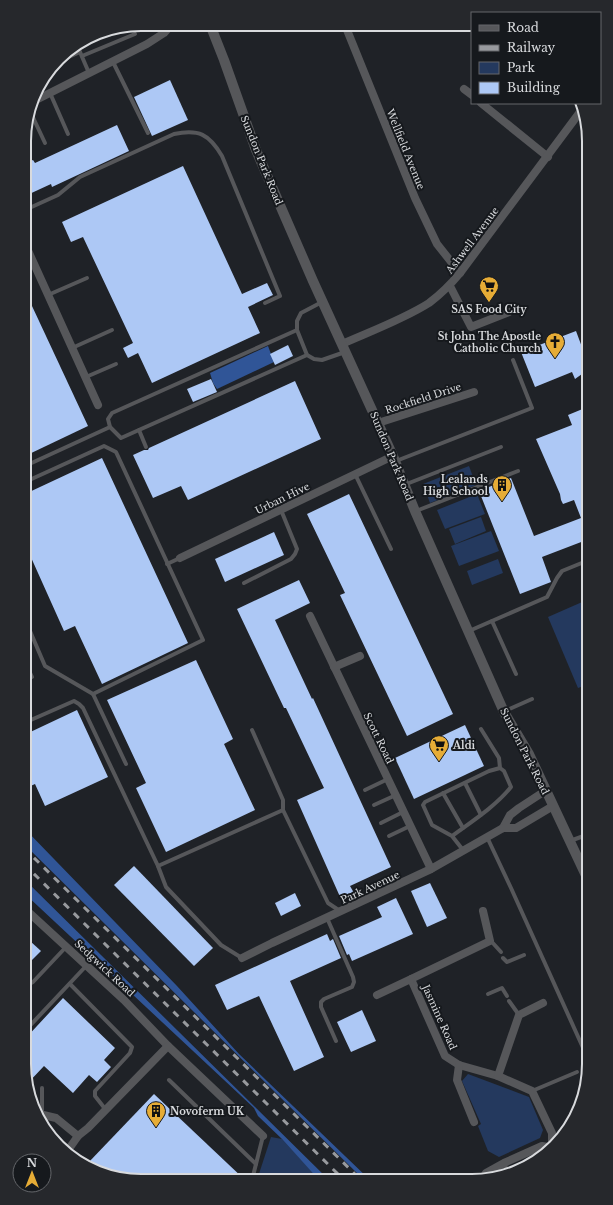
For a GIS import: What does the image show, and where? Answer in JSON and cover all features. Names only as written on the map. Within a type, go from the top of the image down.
[{"type":"street","points":[[39,99],[147,44],[166,31]]},
{"type":"street","name":"Sundon Park Road","points":[[212,31],[224,60],[256,150],[343,348],[394,458],[415,511],[468,631],[504,712],[528,754],[582,867]]},
{"type":"street","name":"Wellfield Avenue","points":[[347,31],[415,198],[438,244],[460,273]]},
{"type":"street","points":[[464,89],[471,94]]},
{"type":"street","points":[[482,104],[548,158]]},
{"type":"street","name":"Ashwell Avenue","points":[[343,348],[428,303],[450,286],[579,116]]},
{"type":"street","points":[[31,264],[48,295],[98,405]]},
{"type":"street","points":[[450,286],[472,327],[509,312]]},
{"type":"street","name":"Rockfield Drive","points":[[378,424],[474,392]]},
{"type":"street","name":"Urban Hive","points":[[180,558],[354,474],[394,458]]},
{"type":"street","name":"Scott Road","points":[[310,616],[431,869]]},
{"type":"street","points":[[334,667],[360,656]]},
{"type":"street","name":"Park Avenue","points":[[503,828],[510,815],[545,791]]},
{"type":"street","name":"Park Avenue","points":[[242,958],[431,869],[503,828],[516,828],[553,806]]},
{"type":"street","points":[[483,911],[490,940]]},
{"type":"street","name":"Sedgwick Road","points":[[31,914],[124,1000],[168,1046],[263,1136]]},
{"type":"street","name":"Jasmine Road","points":[[490,940],[411,979],[445,1056],[459,1065],[498,1076],[532,1091]]},
{"type":"street","points":[[377,995],[411,979]]},
{"type":"street","points":[[498,1076],[519,1015],[543,1003]]},
{"type":"street","points":[[70,1148],[78,1136],[106,1110],[168,1046]]},
{"type":"street","points":[[459,1065],[457,1080],[474,1122]]},
{"type":"street","points":[[532,1091],[552,1133],[552,1139]]},
{"type":"street","points":[[44,1116],[56,1118],[78,1136]]},
{"type":"street","points":[[486,1173],[504,1163],[542,1146],[545,1146]]},
{"type":"lane","points":[[70,58],[135,34]]},
{"type":"lane","points":[[79,50],[89,73]]},
{"type":"lane","points":[[113,62],[148,133]]},
{"type":"lane","points":[[50,94],[68,134]]},
{"type":"lane","points":[[34,119],[45,142]]},
{"type":"lane","points":[[31,207],[58,195],[80,177],[174,134],[186,132],[202,135],[211,140],[222,156],[280,296],[265,303]]},
{"type":"lane","points":[[48,295],[87,278]]},
{"type":"lane","points":[[323,302],[301,313],[297,321],[297,330],[307,355],[314,359],[322,360],[343,348]]},
{"type":"lane","points":[[72,348],[112,330]]},
{"type":"lane","points":[[297,330],[112,413],[108,419],[110,427],[121,438],[307,355]]},
{"type":"lane","points":[[394,458],[532,408],[513,360]]},
{"type":"lane","points":[[85,378],[116,364]]},
{"type":"lane","points":[[31,463],[110,427]]},
{"type":"lane","points":[[139,430],[146,447]]},
{"type":"lane","points":[[31,479],[104,446],[116,452],[203,640],[93,694]]},
{"type":"lane","points":[[404,485],[501,447]]},
{"type":"lane","points":[[415,511],[518,471]]},
{"type":"lane","points":[[354,474],[390,549]]},
{"type":"lane","points":[[244,583],[291,560],[295,554],[297,549],[281,510]]},
{"type":"lane","points":[[167,564],[180,558]]},
{"type":"lane","points":[[468,631],[547,597],[562,571],[582,563]]},
{"type":"lane","points":[[492,621],[516,674]]},
{"type":"lane","points":[[31,633],[45,666],[93,694],[126,764]]},
{"type":"lane","points":[[504,712],[532,699]]},
{"type":"lane","points":[[31,720],[74,701],[83,708],[158,866],[166,887],[221,945],[242,958]]},
{"type":"lane","points":[[452,836],[481,815],[511,787],[504,771],[500,768],[499,758],[481,729]]},
{"type":"lane","points":[[252,730],[284,800],[283,810],[328,903],[341,911]]},
{"type":"lane","points":[[463,850],[452,836],[432,825],[423,805],[425,802],[489,771],[500,768]]},
{"type":"lane","points":[[365,790],[388,779]]},
{"type":"lane","points":[[465,783],[481,815]]},
{"type":"lane","points":[[444,793],[463,828]]},
{"type":"lane","points":[[374,806],[396,795]]},
{"type":"lane","points":[[158,866],[283,810]]},
{"type":"lane","points":[[381,823],[403,812]]},
{"type":"lane","points":[[389,836],[410,826]]},
{"type":"lane","points":[[487,837],[582,1045]]},
{"type":"lane","points":[[570,842],[582,837]]},
{"type":"lane","points":[[327,918],[354,982],[352,987],[324,999],[321,1002],[321,1007],[336,1041]]},
{"type":"lane","points":[[490,940],[501,952]]},
{"type":"lane","points":[[31,983],[66,946]]},
{"type":"lane","points":[[503,958],[507,962],[524,954]]},
{"type":"lane","points":[[31,1025],[87,965]]},
{"type":"lane","points":[[70,984],[132,1047],[130,1053],[95,1091],[95,1096],[106,1110]]},
{"type":"lane","points":[[488,994],[502,988],[507,996]]},
{"type":"lane","points":[[509,1001],[519,1015]]},
{"type":"lane","points":[[532,1091],[577,1072]]},
{"type":"lane","points":[[169,1080],[256,1164]]},
{"type":"lane","points":[[41,1111],[42,1088]]},
{"type":"lane","points":[[254,1174],[263,1136]]},
{"type":"lane","points":[[504,1163],[506,1168]]},
{"type":"green space","points":[[469,466],[476,485],[430,503],[423,484]]},
{"type":"green space","points":[[477,494],[485,514],[445,529],[437,510]]},
{"type":"green space","points":[[481,517],[486,531],[455,544],[449,529]]},
{"type":"green space","points":[[491,531],[499,551],[459,566],[451,546]]},
{"type":"green space","points":[[498,559],[503,573],[472,585],[467,571]]},
{"type":"green space","points":[[582,602],[582,687],[578,688],[548,617]]},
{"type":"green space","points":[[468,1074],[529,1097],[543,1130],[540,1138],[499,1157],[488,1151],[478,1126],[481,1124],[462,1081]]},
{"type":"green space","points":[[271,1137],[282,1139],[314,1174],[259,1174]]},
{"type":"shaded area","points":[[268,346],[274,362],[217,389],[213,383],[210,373]]},
{"type":"shaded area","points":[[31,835],[177,986],[239,1054],[364,1174],[358,1174],[31,851]]},
{"type":"shaded area","points":[[31,886],[323,1174],[314,1174],[282,1139],[258,1116],[254,1108],[31,900]]},
{"type":"building","points":[[170,80],[188,120],[152,136],[134,97]]},
{"type":"building","points":[[117,125],[129,151],[52,187],[51,184],[31,193],[31,161],[33,160],[35,163]]},
{"type":"building","points":[[183,166],[242,294],[267,283],[273,295],[248,307],[260,333],[152,383],[138,353],[128,358],[123,348],[133,343],[83,237],[71,242],[62,222]]},
{"type":"building","points":[[31,307],[88,426],[31,453]]},
{"type":"building","name":"St John The Apostle Catholic Church","points":[[576,331],[582,347],[582,374],[575,379],[572,372],[535,387],[521,352]]},
{"type":"building","points":[[288,345],[293,356],[275,365],[270,354]]},
{"type":"building","points":[[211,379],[217,392],[193,402],[187,389]]},
{"type":"building","points":[[295,381],[321,439],[188,500],[181,486],[153,498],[133,455],[144,450],[148,450],[149,448]]},
{"type":"building","name":"Lealands High School","points":[[582,409],[582,542],[542,557],[551,582],[520,594],[479,491],[511,478],[534,536],[581,518],[574,500],[563,504],[536,439],[572,425],[568,415]]},
{"type":"building","points":[[102,458],[188,643],[102,684],[75,626],[64,631],[31,557],[31,491]]},
{"type":"building","points":[[349,494],[453,714],[407,736],[340,595],[345,593],[307,514]]},
{"type":"building","points":[[274,532],[284,555],[225,582],[215,559]]},
{"type":"building","points":[[299,580],[310,603],[275,620],[312,699],[313,698],[391,867],[350,886],[354,893],[341,899],[297,800],[324,788],[237,609]]},
{"type":"building","points":[[196,660],[233,739],[224,744],[255,810],[166,852],[136,788],[146,783],[107,700]]},
{"type":"building","points":[[77,710],[108,777],[45,806],[35,784],[31,786],[31,732]]},
{"type":"building","name":"Aldi","points":[[465,725],[484,766],[414,799],[395,758]]},
{"type":"building","points":[[134,866],[213,948],[194,966],[114,885]]},
{"type":"building","points":[[430,883],[447,918],[427,927],[411,891]]},
{"type":"building","points":[[295,893],[301,906],[281,916],[275,903]]},
{"type":"building","points":[[396,898],[413,934],[352,961],[349,954],[347,955],[339,936],[382,917],[377,907]]},
{"type":"building","points":[[327,934],[330,941],[333,939],[341,958],[290,981],[324,1057],[294,1071],[259,996],[227,1010],[215,985]]},
{"type":"building","points":[[31,942],[41,951],[31,961]]},
{"type":"building","points":[[63,998],[115,1048],[104,1060],[111,1067],[97,1082],[89,1075],[73,1093],[44,1066],[32,1079],[31,1032]]},
{"type":"building","points":[[362,1010],[376,1041],[351,1052],[337,1022]]},
{"type":"building","name":"Novoferm UK","points":[[154,1094],[239,1174],[127,1173],[99,1166],[90,1161]]},
{"type":"railway","points":[[31,855],[355,1174]]},
{"type":"railway","points":[[31,871],[338,1174]]},
{"type":"place","name":"SAS Food City","points":[[489,303]]},
{"type":"place","name":"St John The Apostle Catholic Church","points":[[555,359]]},
{"type":"place","name":"Lealands High School","points":[[502,502]]},
{"type":"place","name":"Aldi","points":[[439,762]]},
{"type":"place","name":"Novoferm UK","points":[[156,1128]]}]
